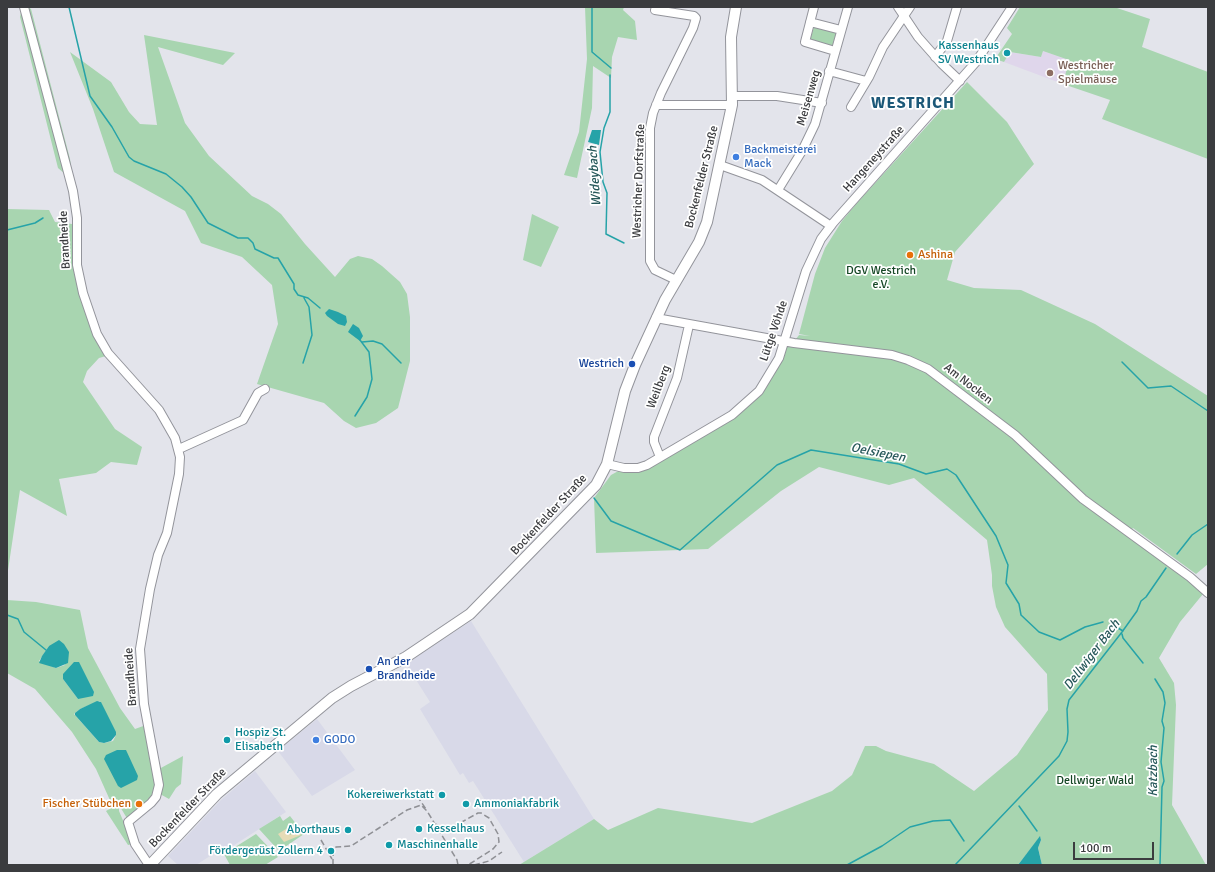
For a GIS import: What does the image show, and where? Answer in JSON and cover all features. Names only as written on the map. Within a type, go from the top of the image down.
[{"type":"main road","name":"Bockenfelder Straße","points":[[150,865],[217,794],[332,698],[351,686],[406,657],[470,614],[591,491],[607,464],[628,383],[656,318],[704,230],[720,166],[732,101],[731,37],[736,7]]},
{"type":"street","name":"Brandheide","points":[[24,7],[73,191],[76,218],[77,265],[83,293],[97,334],[108,354],[159,410],[172,431],[179,449],[179,474],[167,533],[158,555],[150,589],[140,649],[144,704],[159,785],[156,797],[151,803],[128,822],[136,844],[150,865]]},
{"type":"street","points":[[814,7],[805,42],[835,51]]},
{"type":"street","name":"Meisenweg","points":[[778,190],[802,151],[815,124],[848,7]]},
{"type":"street","points":[[898,7],[918,37],[960,81]]},
{"type":"street","points":[[851,107],[883,47],[910,7]]},
{"type":"street","points":[[935,56],[947,42],[957,7]]},
{"type":"street","name":"Hangeneystraße","points":[[830,226],[960,81],[983,53],[1012,7]]},
{"type":"street","name":"Westricher Dorfstraße","points":[[655,10],[694,16],[696,18],[693,28],[656,105],[650,128],[650,261],[655,270],[676,280]]},
{"type":"street","points":[[810,22],[841,30]]},
{"type":"street","points":[[829,71],[866,81]]},
{"type":"street","points":[[656,105],[732,101],[777,96],[822,103]]},
{"type":"street","points":[[720,166],[762,180],[830,226]]},
{"type":"street","name":"Lütge Vöhde","points":[[607,464],[624,468],[638,468],[660,457],[732,415],[749,402],[771,373],[784,341],[806,271],[815,250],[830,226]]},
{"type":"street","name":"Am Nocken","points":[[656,318],[784,341],[892,355],[928,369],[1015,435],[1083,499],[1192,578],[1208,593]]},
{"type":"street","name":"Weilberg","points":[[660,457],[654,442],[654,437],[677,378],[689,325]]},
{"type":"street","points":[[179,449],[243,420],[258,393],[266,389]]},
{"type":"shaded area","name":"Westricher Spielmäuse","points":[[1043,51],[1069,60],[1063,84],[1004,62],[1009,52],[1041,57]]},
{"type":"shaded area","points":[[471,621],[594,819],[524,862],[473,781],[469,783],[463,773],[460,775],[420,709],[430,702],[406,664]]},
{"type":"shaded area","points":[[317,719],[355,770],[312,796],[278,751]]},
{"type":"shaded area","points":[[255,771],[286,812],[220,854],[218,851],[196,865],[178,865],[168,856],[221,800]]},
{"type":"green space","points":[[22,7],[28,7],[31,9],[70,159],[73,181],[58,168],[20,17]]},
{"type":"green space","points":[[585,7],[624,7],[623,10],[635,21],[637,40],[618,37],[612,57],[611,78],[593,66],[592,108],[577,178],[564,175],[579,132],[587,59]]},
{"type":"green space","points":[[1020,7],[1114,7],[1150,19],[1142,47],[1208,72],[1208,159],[1102,119],[1110,100],[1063,84],[1069,60],[1043,51],[1041,57],[1010,52],[1004,62],[995,59],[1012,34],[1007,28]]},
{"type":"green space","points":[[814,27],[836,33],[832,47],[810,40]]},
{"type":"green space","points":[[144,35],[235,53],[223,65],[158,47],[185,123],[209,156],[252,196],[268,204],[281,214],[305,244],[335,277],[350,259],[358,256],[372,259],[400,282],[407,294],[410,317],[410,361],[398,408],[376,423],[356,428],[344,421],[324,403],[257,384],[278,324],[272,285],[242,257],[201,243],[185,211],[114,172],[93,109],[70,52],[111,82],[129,112],[140,124],[157,125]]},
{"type":"green space","points":[[967,82],[1007,122],[1034,164],[955,252],[947,280],[974,288],[1021,290],[1095,324],[1208,396],[1208,564],[1196,574],[1133,528],[1128,534],[1197,586],[1203,594],[1180,622],[1159,658],[1174,683],[1176,705],[1172,805],[1206,865],[1042,865],[1038,848],[1041,840],[1040,837],[1018,865],[519,865],[594,819],[608,830],[658,808],[752,823],[832,791],[852,775],[865,746],[876,746],[886,751],[934,764],[974,791],[1017,755],[1048,710],[1047,674],[1005,627],[996,607],[987,540],[914,478],[889,485],[819,467],[781,491],[708,549],[596,553],[594,498],[611,475],[624,468],[638,468],[749,401],[784,341],[793,343],[799,335],[810,336],[799,334],[815,274],[825,248],[842,221],[857,203]]},
{"type":"green space","points":[[7,209],[49,210],[55,222],[72,224],[74,253],[106,356],[99,358],[87,371],[83,382],[115,429],[142,447],[137,465],[111,462],[96,473],[59,479],[67,516],[20,490],[7,577]]},
{"type":"green space","points":[[532,214],[559,227],[541,267],[523,260]]},
{"type":"green space","points":[[7,600],[36,602],[80,610],[88,648],[120,708],[135,729],[146,725],[157,774],[152,799],[128,820],[119,805],[119,811],[133,844],[128,845],[106,811],[113,807],[96,769],[72,732],[35,689],[7,673]],"holes":[[[49,646],[65,665],[56,668],[39,661]],[[79,662],[78,699],[63,679]],[[100,701],[116,735],[113,741],[104,743],[99,742],[74,714],[80,709]]]},
{"type":"green space","points":[[183,756],[181,784],[176,788],[169,799],[160,794],[159,769]]},
{"type":"green space","points":[[280,816],[283,821],[290,816],[304,834],[279,851],[259,829]]},
{"type":"green space","points":[[256,834],[278,857],[265,865],[230,865],[224,854]]},
{"type":"sand","points":[[286,829],[290,835],[298,830],[301,835],[284,842],[278,834]]},
{"type":"water","points":[[592,130],[601,130],[599,145],[588,142]]},
{"type":"water","points":[[329,309],[346,316],[347,322],[345,326],[338,324],[327,316],[325,313]]},
{"type":"water","points":[[353,324],[359,328],[363,336],[360,341],[348,332]]},
{"type":"water","points":[[59,640],[64,644],[69,652],[68,663],[56,668],[39,663],[49,646]]},
{"type":"water","points":[[74,662],[79,662],[94,692],[93,696],[78,699],[63,679],[63,674]]},
{"type":"water","points":[[97,701],[101,702],[116,732],[116,735],[111,741],[104,743],[99,742],[75,715],[75,713],[80,709]]},
{"type":"water","points":[[117,750],[126,750],[138,776],[137,780],[121,788],[118,786],[104,759],[106,755]]},
{"type":"water","points":[[1040,836],[1041,840],[1038,848],[1042,865],[1018,865]]},
{"type":"waterway","points":[[69,7],[90,96],[112,127],[129,157],[134,161],[166,174],[182,187],[191,197],[208,223],[238,238],[248,238],[253,243],[255,249],[274,258],[278,258],[294,284],[294,289],[298,295],[308,298],[320,308]]},
{"type":"waterway","name":"Wideybach","points":[[592,7],[592,52],[611,68]]},
{"type":"waterway","name":"Wideybach","points":[[610,75],[610,112],[604,128],[600,152],[603,182],[607,193],[606,234],[624,243]]},
{"type":"waterway","points":[[7,230],[35,223],[43,218]]},
{"type":"waterway","points":[[303,363],[312,335],[309,307],[304,298]]},
{"type":"waterway","points":[[355,416],[367,397],[372,379],[369,352],[360,340]]},
{"type":"waterway","points":[[362,342],[373,341],[382,344],[401,363]]},
{"type":"waterway","points":[[1122,362],[1148,388],[1171,386],[1208,411]]},
{"type":"waterway","name":"Oelsiepen","points":[[594,498],[611,521],[680,550],[777,465],[811,450],[899,464],[926,474],[947,469],[956,475],[996,536],[1008,565],[1006,583],[1019,604],[1021,615],[1039,632],[1060,640],[1085,627],[1103,622]]},
{"type":"waterway","name":"Dellwiger Bach","points":[[1177,554],[1192,535],[1208,524]]},
{"type":"waterway","name":"Dellwiger Bach","points":[[955,865],[1059,756],[1067,741],[1067,709],[1069,700],[1122,632],[1137,611],[1141,601],[1146,597],[1166,568]]},
{"type":"waterway","points":[[7,615],[18,619],[24,632],[46,650]]},
{"type":"waterway","name":"Dellwiger Bach","points":[[1118,628],[1123,631]]},
{"type":"waterway","name":"Katzbach","points":[[1122,634],[1123,638],[1143,663]]},
{"type":"waterway","name":"Katzbach","points":[[1155,679],[1163,692],[1165,703],[1162,721],[1164,728],[1161,762],[1164,781],[1162,787],[1160,865]]},
{"type":"waterway","points":[[1019,806],[1037,831]]},
{"type":"waterway","points":[[847,865],[882,846],[910,827],[933,821],[950,820],[964,841]]},
{"type":"railway","points":[[417,796],[426,809]]},
{"type":"railway","points":[[333,865],[333,852],[336,847],[351,846],[407,810],[421,805],[427,811],[457,860],[458,865]]},
{"type":"railway","points":[[436,824],[442,828],[451,828],[478,813],[481,813],[489,818],[498,834],[499,842],[493,849],[468,865]]},
{"type":"railway","points":[[321,840],[332,859]]},
{"type":"railway","points":[[474,865],[489,861],[502,852]]},
{"type":"place","name":"Kassenhaus SV Westrich","points":[[1007,53]]},
{"type":"place","name":"Westricher Spielmäuse","points":[[1050,73]]},
{"type":"place","name":"Backmeisterei Mack","points":[[736,157]]},
{"type":"place","name":"Ashina","points":[[910,255]]},
{"type":"place","name":"Westrich","points":[[632,364]]},
{"type":"place","name":"An der Brandheide","points":[[369,669]]},
{"type":"place","name":"Hospiz St. Elisabeth","points":[[227,740]]},
{"type":"place","name":"GODO","points":[[316,740]]},
{"type":"place","name":"Kokereiwerkstatt","points":[[442,795]]},
{"type":"place","name":"Fischer Stübchen","points":[[139,804]]},
{"type":"place","name":"Ammoniakfabrik","points":[[466,804]]},
{"type":"place","name":"Kesselhaus","points":[[419,829]]},
{"type":"place","name":"Aborthaus","points":[[348,830]]},
{"type":"place","name":"Maschinenhalle","points":[[389,845]]},
{"type":"place","name":"Fördergerüst Zollern 4","points":[[331,851]]},
{"type":"district","name":"WESTRICH","points":[[913,104]]},
{"type":"park label","name":"DGV Westrich e.V.","points":[[881,278]]},
{"type":"park label","name":"Dellwiger Wald","points":[[1095,781]]}]
